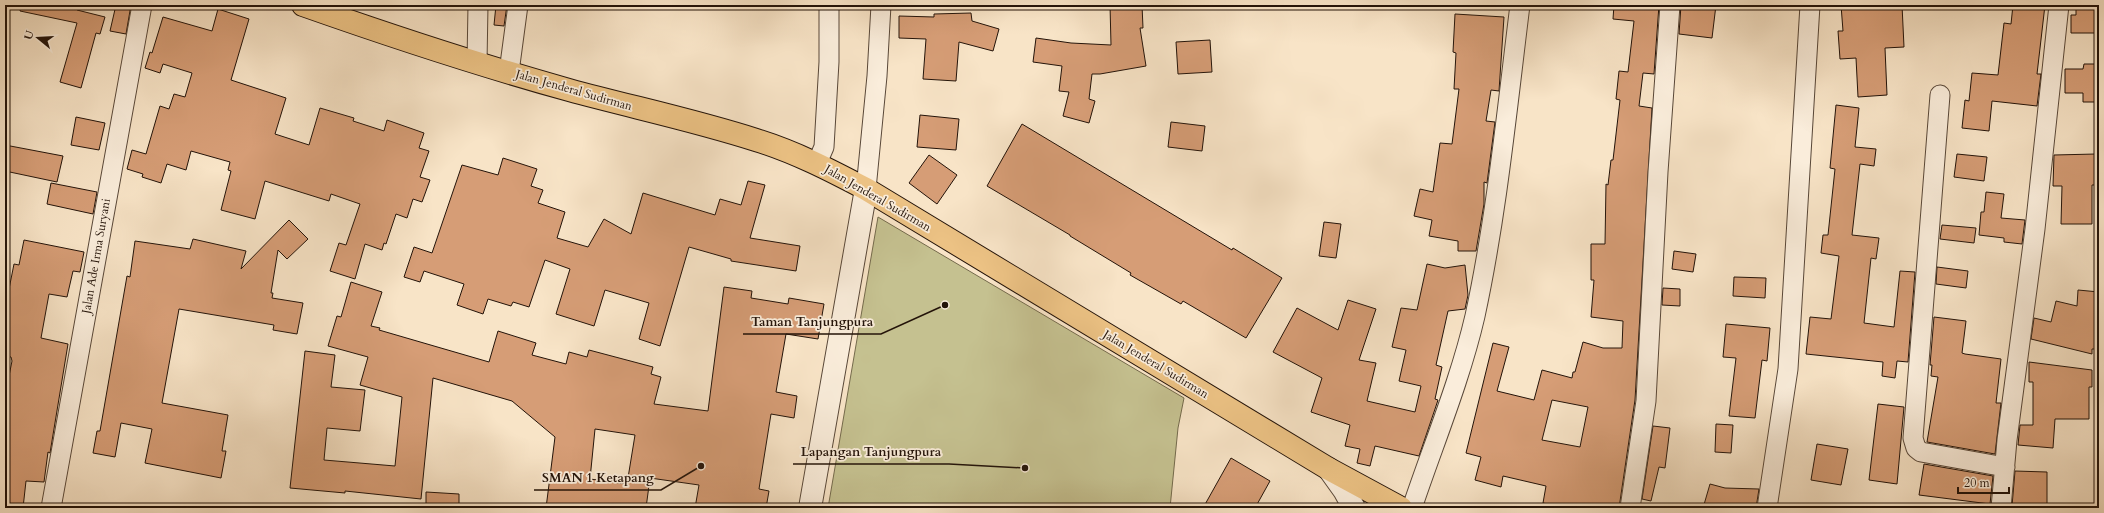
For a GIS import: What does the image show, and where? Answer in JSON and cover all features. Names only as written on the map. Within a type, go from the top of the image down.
[{"type":"main road","name":"Jalan Jenderal Sudirman","points":[[303,5],[390,36],[477,63],[567,90],[756,140],[817,163],[866,189],[1329,469],[1401,508]]},
{"type":"street","name":"Jalan Ade Irma Suryani","points":[[51,508],[142,5]]},
{"type":"street","points":[[477,63],[478,5]]},
{"type":"street","points":[[509,72],[518,5]]},
{"type":"street","points":[[817,163],[824,147],[829,5]]},
{"type":"street","points":[[810,508],[866,189],[877,76],[881,5]]},
{"type":"street","points":[[1412,508],[1457,376],[1474,318],[1489,243],[1520,5]]},
{"type":"street","points":[[1630,508],[1646,401],[1658,172],[1670,5]]},
{"type":"street","points":[[1767,508],[1788,369],[1810,5]]},
{"type":"street","points":[[2001,508],[2035,230],[2060,5]]},
{"type":"street","points":[[1940,95],[1913,438],[1916,448],[1921,452],[2005,467]]},
{"type":"street","points":[[1329,469],[1344,490],[1354,508]]},
{"type":"shaded area","points":[[878,217],[1184,398],[1178,428],[1170,508],[828,508]]},
{"type":"building","points":[[21,5],[78,5],[77,10],[105,17],[100,34],[96,33],[81,88],[60,82],[77,23],[20,11]]},
{"type":"building","points":[[116,5],[131,5],[126,34],[110,31]]},
{"type":"building","points":[[496,5],[507,5],[504,26],[494,25]]},
{"type":"building","points":[[1110,5],[1142,5],[1143,28],[1140,28],[1146,66],[1092,74],[1089,99],[1095,101],[1089,123],[1063,116],[1069,92],[1059,91],[1062,66],[1033,62],[1036,38],[1071,43],[1111,45]]},
{"type":"building","points":[[1614,5],[1659,5],[1654,74],[1643,73],[1639,106],[1652,108],[1635,400],[1619,508],[1567,508],[1543,503],[1546,486],[1503,476],[1501,487],[1475,480],[1481,457],[1466,453],[1493,343],[1509,347],[1497,391],[1534,400],[1542,370],[1572,378],[1583,342],[1603,348],[1622,348],[1623,321],[1591,317],[1594,280],[1591,280],[1591,244],[1605,244],[1606,184],[1608,185],[1611,160],[1613,160],[1620,100],[1616,99],[1619,71],[1628,72],[1634,21],[1613,19]],"holes":[[[1552,400],[1588,407],[1580,447],[1542,440]]]},
{"type":"building","points":[[1681,5],[1716,5],[1712,38],[1679,34]]},
{"type":"building","points":[[1841,5],[1902,5],[1904,47],[1885,48],[1887,95],[1858,97],[1856,58],[1840,59],[1838,31],[1843,31]]},
{"type":"building","points":[[2013,5],[2045,5],[2037,74],[2041,74],[2037,106],[1992,101],[1989,131],[1962,128],[1965,100],[1969,101],[1972,73],[1998,75],[2004,23],[2011,24]]},
{"type":"building","points":[[2076,5],[2099,5],[2099,33],[2071,33],[2071,15],[2076,15]]},
{"type":"building","points":[[218,9],[249,19],[231,80],[286,98],[275,134],[309,145],[320,108],[354,118],[353,121],[384,131],[387,120],[424,133],[419,148],[429,151],[420,177],[430,180],[422,202],[413,199],[407,218],[396,214],[386,244],[384,243],[382,250],[365,244],[355,279],[330,271],[339,243],[346,245],[360,204],[331,194],[329,201],[265,181],[255,219],[221,210],[231,171],[228,170],[230,162],[191,151],[186,170],[167,164],[161,183],[142,177],[143,174],[127,169],[132,150],[146,154],[160,106],[169,109],[174,94],[185,97],[192,73],[163,64],[160,73],[145,68],[150,52],[152,53],[163,17],[212,31]]},
{"type":"building","points":[[971,13],[972,21],[999,29],[993,51],[959,42],[956,81],[923,79],[926,39],[899,38],[899,16],[934,17],[934,14]]},
{"type":"building","points":[[1455,14],[1504,17],[1499,91],[1491,90],[1486,121],[1495,122],[1487,183],[1484,182],[1484,204],[1476,251],[1458,251],[1458,241],[1429,236],[1432,220],[1414,216],[1420,189],[1433,192],[1440,143],[1452,144],[1459,89],[1454,89],[1456,53],[1453,52]]},
{"type":"building","points":[[1210,40],[1212,72],[1178,74],[1176,42]]},
{"type":"building","points":[[2084,64],[2099,64],[2099,102],[2083,102],[2083,93],[2065,93],[2065,69],[2083,69]]},
{"type":"building","points":[[1836,105],[1859,108],[1855,147],[1876,149],[1874,166],[1860,164],[1852,235],[1879,238],[1876,259],[1871,258],[1864,323],[1894,327],[1900,271],[1915,272],[1908,362],[1897,361],[1895,378],[1882,376],[1883,362],[1806,354],[1810,317],[1831,319],[1839,256],[1821,253],[1823,235],[1828,235],[1835,169],[1830,168]]},
{"type":"building","points":[[920,115],[959,119],[956,150],[917,147]]},
{"type":"building","points":[[76,117],[105,123],[99,150],[71,145]]},
{"type":"building","points":[[1171,122],[1205,126],[1202,151],[1168,147]]},
{"type":"building","points":[[1022,124],[1232,250],[1233,248],[1282,278],[1246,338],[1183,301],[1181,304],[1130,275],[1131,273],[1070,235],[987,186]]},
{"type":"building","points":[[5,145],[63,156],[57,182],[5,171]]},
{"type":"building","points":[[1957,154],[1987,157],[1984,181],[1954,177]]},
{"type":"building","points":[[2096,154],[2096,185],[2092,185],[2092,224],[2061,224],[2062,186],[2053,186],[2054,155]]},
{"type":"building","points":[[929,155],[957,175],[937,204],[909,183]]},
{"type":"building","points":[[503,158],[537,169],[531,186],[543,190],[538,203],[565,212],[557,238],[588,247],[604,219],[631,234],[643,193],[715,215],[720,199],[741,205],[748,181],[765,185],[750,238],[800,246],[796,271],[731,261],[731,259],[689,247],[660,346],[639,339],[649,303],[605,290],[594,326],[556,314],[570,269],[545,260],[529,307],[513,302],[511,306],[488,299],[483,314],[457,305],[464,284],[424,271],[420,282],[404,277],[414,247],[432,253],[462,165],[498,175]]},
{"type":"building","points":[[51,183],[97,192],[93,214],[47,204]]},
{"type":"building","points":[[1986,192],[2004,194],[2001,218],[2025,220],[2022,244],[2004,242],[2004,238],[1979,235],[1981,212],[1984,212]]},
{"type":"building","points":[[289,220],[308,239],[287,259],[278,250],[271,293],[273,293],[272,298],[303,303],[297,334],[273,330],[274,325],[179,309],[162,403],[228,415],[222,451],[226,451],[221,478],[145,463],[152,429],[121,423],[115,457],[93,453],[97,431],[100,431],[127,276],[130,277],[135,241],[190,249],[193,239],[246,251],[241,269]]},
{"type":"building","points":[[1324,222],[1341,224],[1336,258],[1319,256]]},
{"type":"building","points":[[1942,225],[1976,228],[1974,243],[1940,239]]},
{"type":"building","points":[[24,240],[84,252],[80,272],[73,271],[67,297],[49,294],[41,338],[68,344],[44,482],[26,481],[23,508],[5,508],[5,396],[12,361],[11,357],[5,356],[5,299],[7,299],[14,264],[19,265]]},
{"type":"building","points":[[1674,251],[1696,254],[1693,272],[1672,269]]},
{"type":"building","points":[[1427,264],[1445,268],[1465,265],[1468,295],[1465,309],[1448,311],[1436,365],[1442,367],[1435,399],[1438,400],[1419,456],[1375,446],[1370,466],[1357,463],[1360,449],[1345,446],[1350,425],[1311,412],[1322,378],[1273,352],[1297,308],[1338,330],[1348,300],[1376,309],[1359,360],[1376,363],[1367,401],[1415,412],[1421,386],[1399,381],[1406,350],[1392,347],[1401,308],[1417,310]]},
{"type":"building","points":[[1937,267],[1968,271],[1966,288],[1936,284]]},
{"type":"building","points":[[1734,277],[1766,278],[1765,298],[1733,296]]},
{"type":"building","points":[[351,282],[382,292],[371,326],[380,328],[379,330],[489,362],[498,331],[536,343],[532,355],[566,364],[569,352],[587,357],[589,350],[653,367],[651,374],[661,377],[654,404],[708,411],[724,287],[752,291],[751,298],[788,304],[789,298],[824,304],[818,339],[786,334],[776,392],[797,396],[794,418],[771,414],[759,489],[769,491],[766,508],[757,506],[756,508],[695,508],[699,485],[650,478],[646,508],[546,508],[555,437],[512,401],[433,378],[421,499],[345,491],[345,493],[290,488],[305,351],[335,355],[331,387],[365,390],[360,431],[327,428],[324,460],[395,466],[402,397],[360,385],[368,357],[328,346],[337,316],[341,317]],"holes":[[[595,429],[635,435],[627,484],[590,479]]]},
{"type":"building","points":[[1663,288],[1680,289],[1680,306],[1662,305]]},
{"type":"building","points":[[2078,290],[2099,292],[2096,349],[2092,349],[2092,354],[2031,339],[2034,318],[2051,322],[2056,301],[2077,306]]},
{"type":"building","points":[[1934,317],[1966,321],[1962,353],[2001,359],[1996,403],[2001,403],[1995,454],[1927,442],[1938,377],[1931,376],[1932,365],[1930,365]]},
{"type":"building","points":[[1726,324],[1770,328],[1767,361],[1762,360],[1755,418],[1729,416],[1736,358],[1723,357]]},
{"type":"building","points":[[2029,362],[2092,370],[2092,387],[2089,387],[2089,419],[2055,419],[2053,448],[2018,445],[2020,425],[2033,425],[2033,382],[2029,382]]},
{"type":"building","points":[[1878,404],[1904,407],[1897,484],[1869,480]]},
{"type":"building","points":[[1716,424],[1733,425],[1731,453],[1715,452]]},
{"type":"building","points":[[1653,426],[1670,428],[1665,468],[1659,467],[1651,501],[1642,499]]},
{"type":"building","points":[[1817,444],[1848,449],[1841,485],[1811,480]]},
{"type":"building","points":[[1231,458],[1270,481],[1255,508],[1203,508]]},
{"type":"building","points":[[1924,464],[1993,476],[1990,504],[1919,495]]},
{"type":"building","points":[[2015,471],[2047,472],[2047,508],[2012,506]]},
{"type":"building","points":[[1710,484],[1725,488],[1759,489],[1756,508],[1703,508]]},
{"type":"building","points":[[426,492],[459,494],[459,508],[426,508]]},
{"type":"place","name":"Taman Tanjungpura","points":[[945,305]]},
{"type":"place","name":"SMAN 1 Ketapang","points":[[701,466]]},
{"type":"place","name":"Lapangan Tanjungpura","points":[[1025,468]]}]
